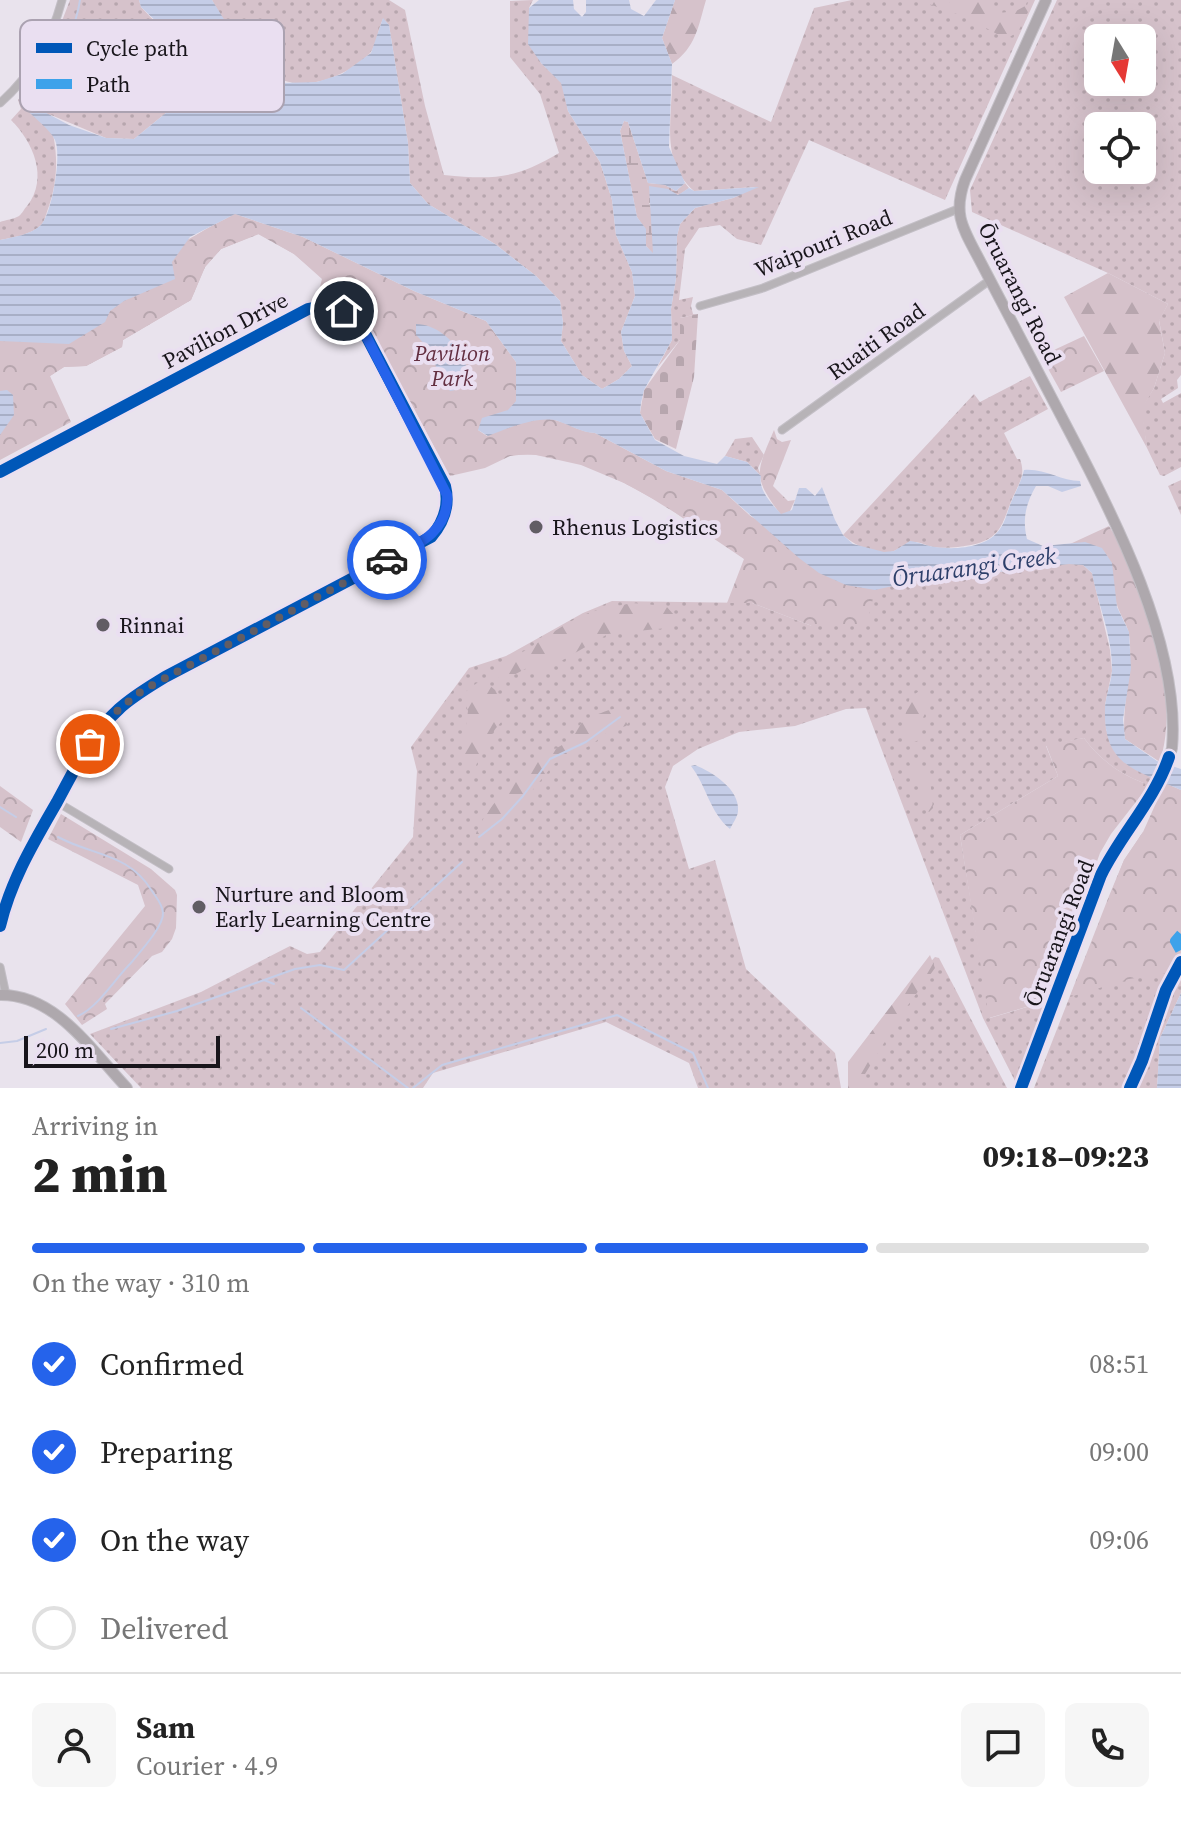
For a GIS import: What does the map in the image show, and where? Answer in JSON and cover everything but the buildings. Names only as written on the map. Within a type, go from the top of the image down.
[{"type":"street","points":[[56,20],[62,0]]},
{"type":"street","name":"Ōruarangi Road","points":[[1021,1088],[1101,875],[1117,844],[1157,787],[1169,757],[1175,719],[1172,678],[1147,582],[963,228],[958,209],[965,180],[1046,0]]},
{"type":"street","points":[[0,103],[20,80]]},
{"type":"street","name":"Waipouri Road","points":[[700,306],[763,288],[958,209]]},
{"type":"street","name":"Ruaiti Road","points":[[782,430],[990,280]]},
{"type":"street","name":"Pavilion Drive","points":[[0,472],[308,309],[319,306],[344,311],[360,324],[447,495],[443,522],[431,537],[142,690],[99,730],[19,866],[0,926]]},
{"type":"street","points":[[57,802],[169,869]]},
{"type":"street","points":[[0,967],[3,995],[34,1002],[59,1016],[127,1088]]},
{"type":"green space","points":[[70,0],[139,0],[141,7],[153,20],[62,20]]},
{"type":"green space","points":[[212,0],[389,0],[405,10],[425,106],[444,175],[491,177],[516,173],[559,153],[540,94],[510,57],[510,1],[533,0],[529,8],[541,63],[562,83],[568,111],[600,162],[612,200],[616,235],[632,272],[635,296],[621,332],[624,351],[632,366],[619,379],[602,389],[582,375],[561,341],[563,323],[560,301],[536,276],[495,244],[428,204],[410,183],[408,143],[389,25],[383,19],[372,50],[366,57],[345,72],[306,83],[284,81],[284,20],[223,20]]},
{"type":"green space","points":[[675,0],[706,0],[691,43],[672,64],[662,38]]},
{"type":"green space","points":[[852,0],[1035,0],[945,200],[809,140],[761,245],[737,239],[720,225],[699,228],[685,249],[679,300],[693,297],[693,314],[698,314],[680,318],[680,340],[657,368],[672,340],[671,309],[680,224],[695,208],[733,198],[756,187],[694,191],[683,179],[676,166],[670,138],[672,75],[771,122],[814,8]]},
{"type":"green space","points":[[918,0],[942,0],[962,6],[962,0],[990,0],[999,13],[1016,11],[1027,5],[1029,0],[1034,0],[1018,32],[1006,39],[968,18]]},
{"type":"green space","points":[[1057,0],[1181,0],[1181,375],[1177,380],[1178,388],[1161,399],[1163,403],[1181,393],[1181,467],[1160,475],[1147,448],[1141,409],[1154,388],[1165,353],[1159,320],[1168,304],[1108,273],[972,212],[970,190]]},
{"type":"green space","points":[[20,110],[167,112],[134,139],[106,138],[51,115],[56,173],[44,220],[38,228],[28,233],[0,240],[0,222],[20,215],[34,195],[37,184],[32,149],[11,120]]},
{"type":"green space","points":[[624,121],[628,122],[648,183],[665,185],[676,191],[685,183],[689,188],[679,195],[649,203],[653,214],[653,254],[646,246],[645,229],[637,217],[620,131]]},
{"type":"green space","points":[[235,214],[555,420],[894,587],[915,581],[1069,564],[1083,565],[1092,573],[1112,671],[1105,705],[1106,730],[1154,777],[1149,785],[1129,777],[1097,754],[1084,738],[1046,746],[1058,776],[960,835],[990,1018],[1047,1001],[1016,1083],[983,1018],[866,708],[846,709],[795,726],[739,732],[698,749],[673,766],[665,787],[689,869],[715,860],[746,969],[835,1053],[841,1088],[698,1088],[689,1063],[606,1022],[433,1073],[423,1088],[141,1088],[90,1034],[201,992],[290,946],[307,954],[320,952],[413,837],[417,771],[411,747],[469,668],[506,656],[583,613],[612,601],[752,603],[812,626],[742,557],[635,489],[610,476],[560,458],[510,456],[421,359],[294,254],[259,234],[221,249],[205,267],[191,300],[123,340],[122,347],[86,366],[64,367],[50,376],[0,341]]},
{"type":"green space","name":"Pavilion Park","points":[[235,214],[303,237],[414,291],[486,321],[516,362],[516,400],[508,410],[478,430],[487,436],[532,421],[558,421],[595,433],[666,471],[722,490],[780,543],[819,573],[846,585],[875,590],[867,624],[812,626],[752,603],[727,603],[744,559],[661,503],[581,465],[527,453],[450,476],[363,315],[343,301],[318,294],[322,279],[294,254],[258,234],[221,249],[205,267],[191,300],[123,340],[122,347],[86,366],[64,367],[50,376],[71,422],[0,460],[0,341],[69,344],[105,322],[110,311],[124,301],[164,285],[176,257],[190,240]]},
{"type":"green space","points":[[1108,273],[1168,304],[1159,321],[1165,353],[1154,388],[1142,409],[1147,448],[1064,297]]},
{"type":"green space","points":[[698,314],[694,377],[676,449],[655,439],[640,413],[644,390],[680,340],[680,318]]},
{"type":"green space","points":[[1084,336],[1104,371],[1061,392],[1041,356]]},
{"type":"green space","points":[[1030,376],[1048,409],[1004,433],[1017,459],[1020,459],[1022,475],[1003,523],[995,534],[971,545],[943,548],[912,542],[888,552],[867,549],[843,535],[974,394],[980,402]]},
{"type":"green space","points":[[774,430],[777,439],[782,442],[791,440],[773,486],[788,501],[795,500],[789,513],[781,515],[765,491],[760,474],[763,456]]},
{"type":"green space","points":[[752,437],[764,455],[758,468],[761,476],[747,462],[725,456],[735,439]]},
{"type":"green space","points":[[1181,480],[1181,515],[1168,486]]},
{"type":"green space","points":[[1109,526],[1129,557],[1161,658],[1167,712],[1160,762],[1125,739],[1129,634],[1117,605],[1109,560],[1097,547],[1070,544]]},
{"type":"green space","points":[[632,603],[666,606],[682,624],[608,634],[542,672],[527,668],[504,680],[494,676],[494,664],[516,656],[577,618],[597,610]]},
{"type":"green space","points":[[477,683],[488,684],[495,690],[506,712],[475,768],[467,767],[463,747],[468,711],[464,699],[465,692]]},
{"type":"green space","points":[[921,690],[932,699],[917,730],[921,740],[913,742],[903,735],[902,727],[910,697]]},
{"type":"green space","points":[[623,707],[629,713],[626,726],[609,731],[591,745],[554,764],[505,824],[481,842],[475,839],[490,809],[534,760],[565,743],[586,720]]},
{"type":"green space","points":[[1084,738],[1112,766],[1149,785],[1100,853],[1047,1001],[989,1018],[960,835],[1058,776],[1046,745]]},
{"type":"green space","points":[[906,754],[930,778],[933,808],[929,812],[922,808],[921,792]]},
{"type":"green space","points":[[1165,783],[1181,790],[1181,971],[1129,979],[1070,997],[1124,860],[1143,832]]},
{"type":"green space","points":[[0,786],[33,810],[21,842],[0,827]]},
{"type":"green space","points":[[61,814],[151,869],[177,895],[176,928],[172,939],[105,1004],[107,1009],[82,1025],[65,1004],[145,906],[138,885],[48,839]]},
{"type":"green space","points":[[1143,832],[1181,958],[1181,993],[1160,1038],[1157,1088],[1034,1088],[1124,860]]},
{"type":"green space","points":[[930,955],[935,968],[903,1012],[865,1074],[867,1088],[848,1088],[848,1062]]},
{"type":"green space","points":[[935,957],[939,958],[1007,1088],[852,1088],[918,975]]},
{"type":"water","points":[[139,0],[212,0],[224,20],[155,20],[141,7]]},
{"type":"water","points":[[539,0],[573,0],[574,9],[582,17],[586,12],[586,0],[629,0],[631,9],[644,16],[656,0],[675,0],[662,38],[672,64],[669,147],[685,183],[676,191],[665,185],[648,183],[628,122],[624,121],[620,131],[637,217],[646,229],[646,246],[653,253],[649,186],[668,189],[678,195],[689,188],[694,191],[759,187],[695,208],[680,224],[671,309],[672,340],[644,390],[641,403],[640,413],[655,440],[684,456],[717,464],[725,456],[747,462],[761,476],[764,492],[781,514],[792,510],[799,488],[806,488],[815,496],[822,487],[843,535],[853,544],[884,552],[894,551],[910,541],[952,548],[987,540],[1000,529],[1024,470],[1080,481],[1081,486],[1062,492],[1048,486],[1036,486],[1026,511],[1027,539],[1043,546],[1085,542],[1102,548],[1112,563],[1117,607],[1129,632],[1131,668],[1123,719],[1125,739],[1157,761],[1181,769],[1181,790],[1125,763],[1110,742],[1105,707],[1112,658],[1092,573],[1083,565],[915,581],[875,590],[846,585],[819,573],[799,558],[722,490],[666,471],[595,433],[558,421],[541,420],[488,436],[478,430],[482,418],[508,410],[516,401],[516,362],[486,321],[414,291],[303,237],[235,214],[190,237],[172,262],[175,279],[124,301],[110,311],[105,322],[69,344],[0,341],[0,240],[27,233],[41,225],[49,209],[57,170],[55,140],[29,112],[45,112],[69,125],[106,138],[134,139],[167,112],[284,112],[284,83],[317,82],[342,74],[371,53],[383,18],[389,25],[408,143],[410,183],[428,204],[495,244],[536,276],[560,301],[563,323],[561,341],[582,375],[602,389],[619,379],[632,366],[624,351],[621,332],[635,296],[632,272],[616,235],[612,200],[600,162],[568,111],[561,83],[528,44],[529,8]]},
{"type":"water","points":[[416,324],[430,327],[454,344],[467,368],[467,379],[462,387],[450,391],[427,348],[416,335]]},
{"type":"water","points":[[7,390],[13,395],[14,415],[0,435],[0,391]]},
{"type":"water","points":[[695,765],[717,777],[735,796],[738,813],[730,829],[713,807],[691,766]]},
{"type":"water","points":[[1181,993],[1181,1088],[1157,1088],[1160,1038]]},
{"type":"waterway","points":[[75,20],[80,0]]},
{"type":"waterway","points":[[479,837],[502,819],[523,796],[550,759],[586,742],[620,717]]},
{"type":"waterway","name":"Ōruarangi Creek","points":[[0,807],[16,817]]},
{"type":"waterway","name":"Ōruarangi Creek","points":[[58,837],[133,869],[163,910],[160,925],[145,946],[99,1000],[78,1016]]},
{"type":"waterway","points":[[111,1029],[177,1011],[295,969],[320,965],[344,970],[462,862]]},
{"type":"waterway","points":[[264,980],[274,984]]},
{"type":"waterway","points":[[301,1008],[408,1088]]},
{"type":"waterway","points":[[413,1088],[442,1065],[617,1015],[693,1053],[708,1088]]},
{"type":"waterway","points":[[0,1043],[17,1041],[46,1029]]},
{"type":"marked path","points":[[1181,934],[1175,941],[1181,952]]},
{"type":"cycle path","points":[[0,472],[308,309],[323,307],[342,311],[360,324],[445,486],[447,500],[442,520],[431,537],[165,677],[119,709],[84,752],[17,877],[0,926]]},
{"type":"cycle path","points":[[1021,1088],[1101,875],[1155,788],[1169,757]]},
{"type":"cycle path","points":[[1130,1088],[1166,990],[1181,962]]},
{"type":"way so far","points":[[90,744],[118,710],[143,690],[387,560]]},
{"type":"place","name":"Rhenus Logistics","points":[[536,527]]},
{"type":"place","name":"Rinnai","points":[[103,625]]},
{"type":"place","name":"Nurture and Bloom Early Learning Centre","points":[[199,907]]},
{"type":"route","points":[[344,311],[360,324],[447,495],[443,522],[431,537],[387,560]]}]
